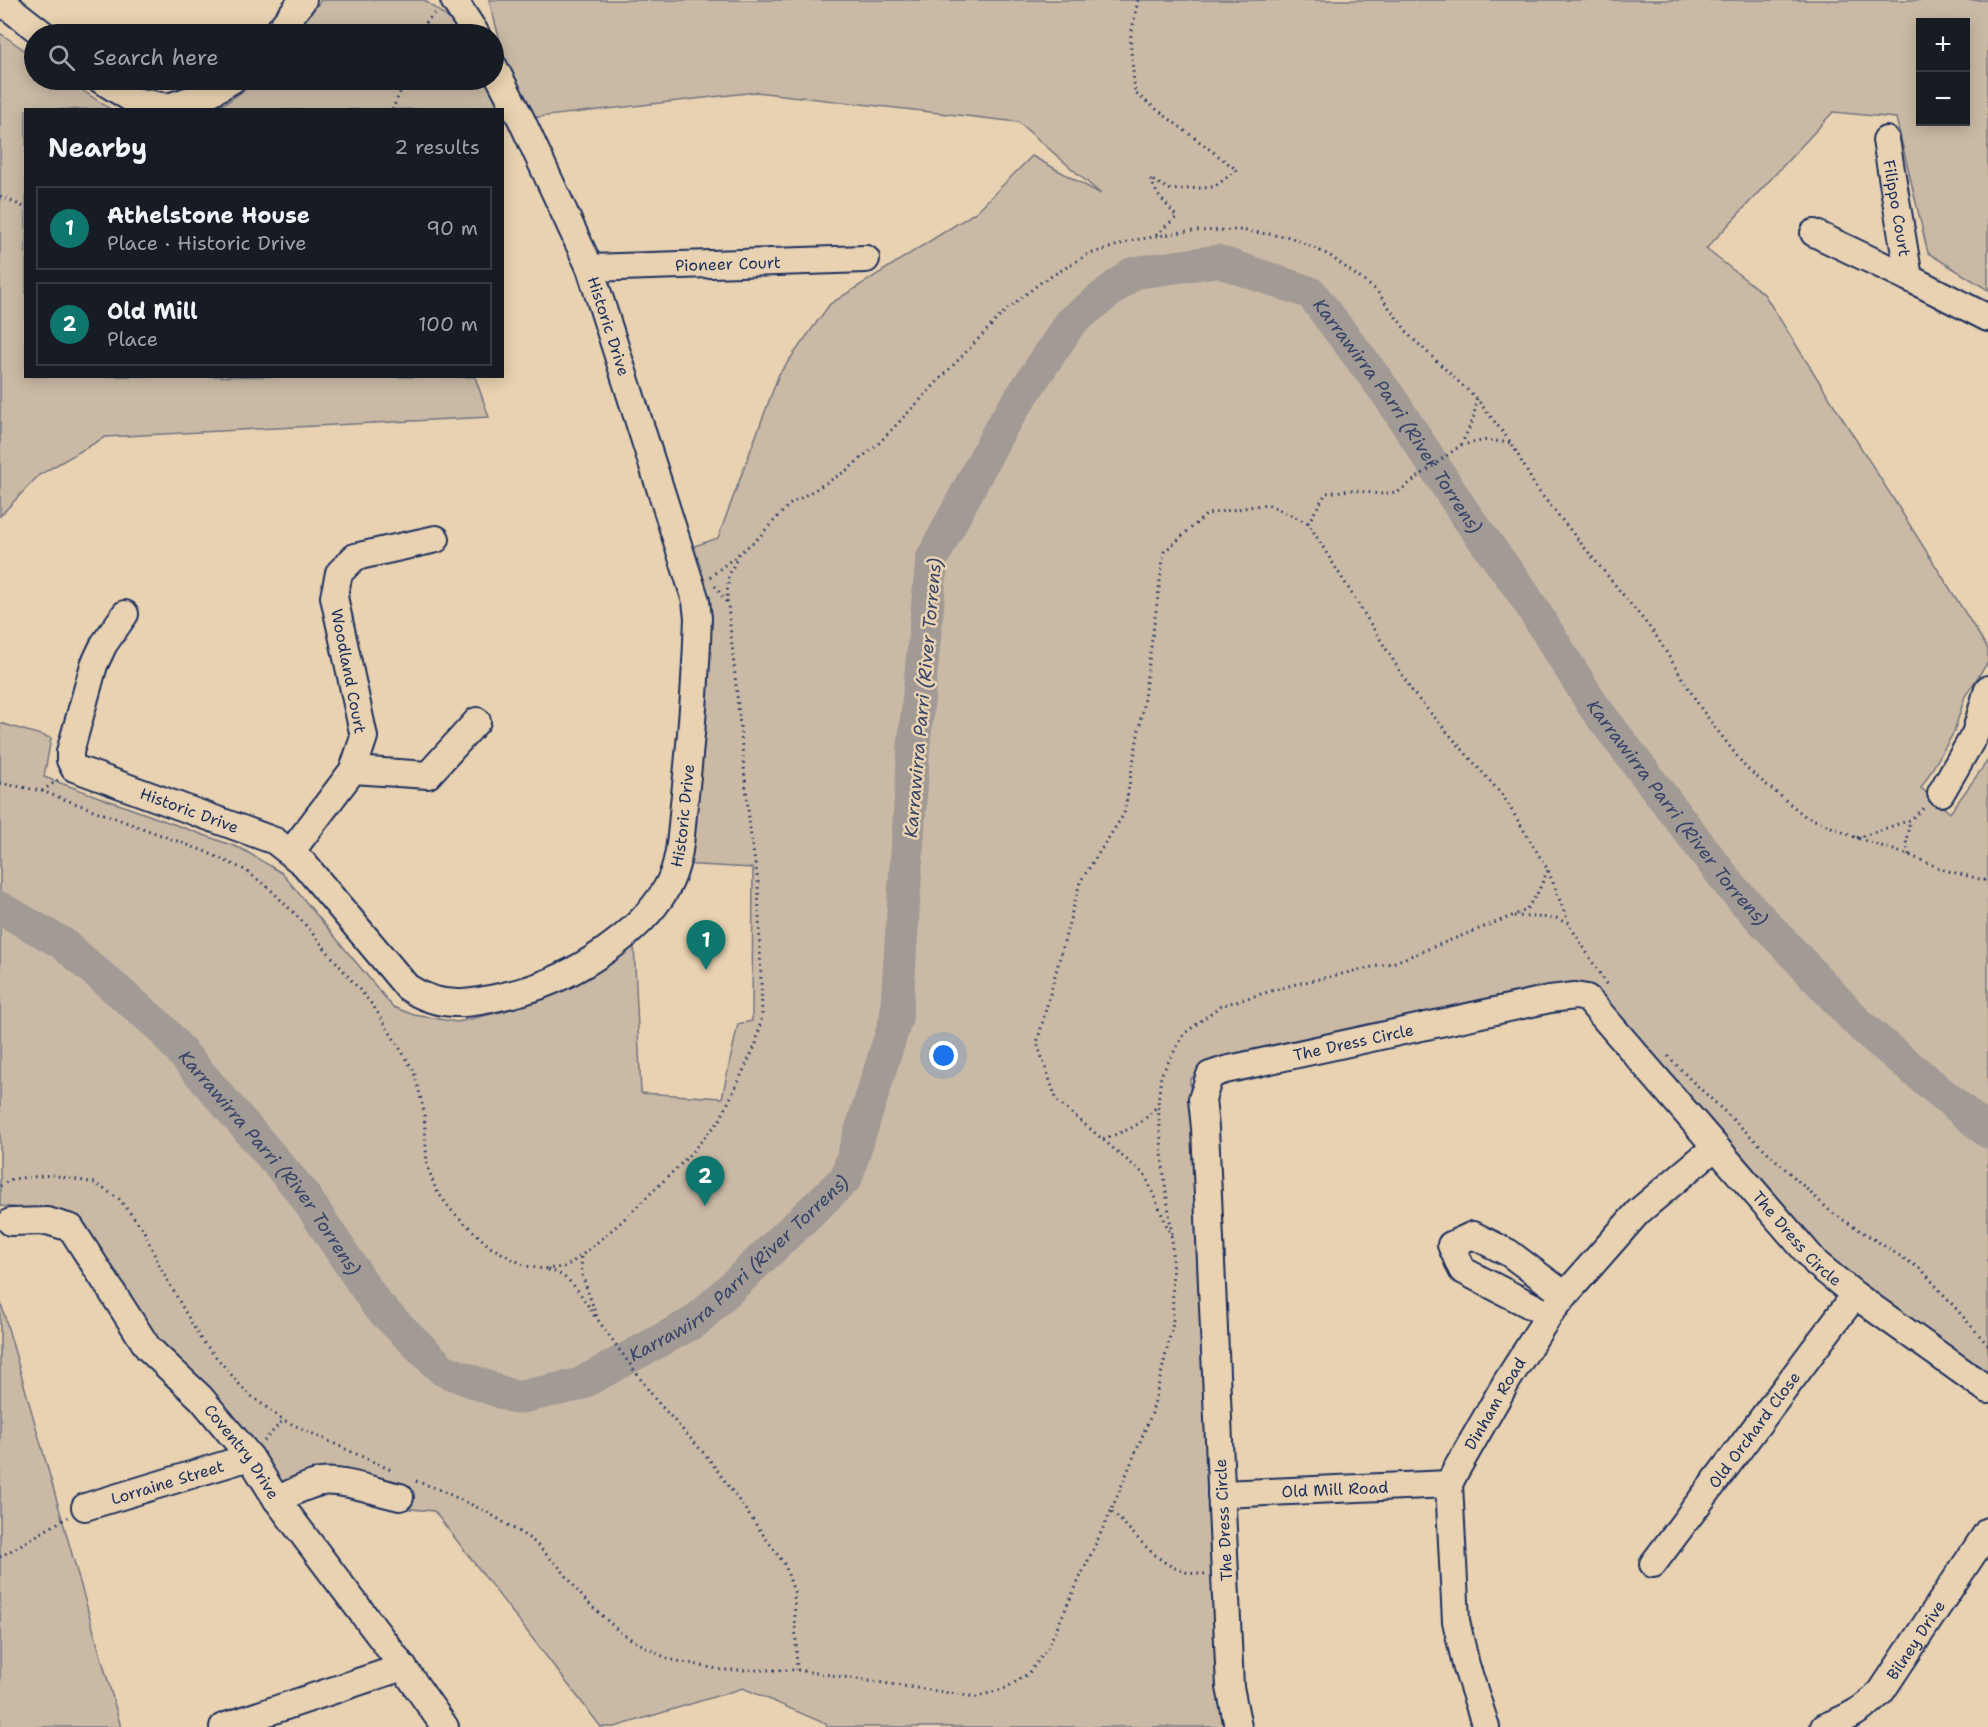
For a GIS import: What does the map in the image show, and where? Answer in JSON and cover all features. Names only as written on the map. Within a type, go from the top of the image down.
[{"type":"street","points":[[284,24],[303,0]]},
{"type":"street","points":[[447,4],[466,24]]},
{"type":"street","points":[[7,6],[30,24]]},
{"type":"street","name":"Historic Drive","points":[[125,615],[104,644],[94,665],[70,752],[70,760],[74,768],[275,841],[291,852],[317,878],[406,987],[420,996],[440,1003],[471,1003],[539,987],[601,955],[651,911],[667,888],[676,865],[692,734],[698,618],[691,584],[590,268],[504,86]]},
{"type":"street","points":[[117,90],[135,101],[168,107],[215,90]]},
{"type":"street","name":"Filippo Court","points":[[1886,140],[1909,278]]},
{"type":"street","name":"Filippo Court","points":[[1814,233],[1988,318]]},
{"type":"street","name":"Pioneer Court","points":[[590,268],[866,259]]},
{"type":"street","name":"Woodland Court","points":[[291,852],[352,770],[364,738],[334,597],[339,573],[355,557],[436,539]]},
{"type":"street","points":[[1941,793],[1975,734],[1988,689]]},
{"type":"street","points":[[352,770],[428,775],[477,721]]},
{"type":"street","name":"The Dress Circle","points":[[1238,1727],[1230,1687],[1202,1099],[1210,1075],[1550,999],[1575,996],[1587,998],[1817,1264],[1855,1295],[1988,1390]]},
{"type":"street","name":"Dinham Road","points":[[1449,1484],[1507,1381],[1549,1315],[1638,1212],[1715,1147]]},
{"type":"street","name":"Coventry Drive","points":[[12,1222],[47,1221],[71,1228],[148,1348],[201,1398],[250,1456],[277,1500],[403,1667],[445,1727]]},
{"type":"street","points":[[1549,1315],[1462,1270],[1451,1245],[1473,1235],[1509,1252],[1565,1295]]},
{"type":"street","name":"Old Orchard Close","points":[[1653,1564],[1855,1295]]},
{"type":"street","name":"Lorraine Street","points":[[85,1507],[250,1456]]},
{"type":"street","points":[[277,1500],[320,1482],[406,1488]]},
{"type":"street","points":[[1449,1484],[1456,1621],[1486,1727]]},
{"type":"street","name":"Old Mill Road","points":[[1221,1494],[1449,1484]]},
{"type":"street","name":"Bilney Drive","points":[[1824,1727],[1848,1719],[1868,1705],[1881,1692],[1988,1532]]},
{"type":"street","points":[[223,1727],[403,1667]]},
{"type":"path","points":[[1138,0],[1130,40],[1135,93],[1237,170],[1214,187],[1171,190],[1150,179],[1158,195],[1177,217],[1152,237]]},
{"type":"path","points":[[425,24],[447,4]]},
{"type":"path","points":[[393,108],[401,90]]},
{"type":"path","points":[[0,196],[24,207]]},
{"type":"path","points":[[728,604],[709,577],[739,554],[789,505],[846,471],[879,443],[1006,310],[1040,283],[1087,255],[1134,240],[1189,231],[1239,230],[1290,237],[1329,255],[1376,290],[1410,336],[1478,399],[1512,444],[1536,488],[1655,634],[1702,710],[1746,768],[1805,816],[1944,870],[1988,881]]},
{"type":"path","points":[[1308,523],[1326,493],[1351,490],[1380,494],[1398,492],[1446,457],[1461,445],[1473,420],[1478,399]]},
{"type":"path","points":[[1461,445],[1487,440],[1512,444]]},
{"type":"path","points":[[1172,1238],[1145,1175],[1057,1101],[1038,1043],[1080,882],[1124,814],[1142,712],[1164,552],[1207,514],[1267,504],[1308,523],[1414,694],[1503,796],[1548,870],[1569,924],[1609,988]]},
{"type":"path","points":[[544,1269],[565,1267],[581,1256],[620,1223],[680,1165],[720,1120],[756,1044],[762,1015],[758,881],[751,838],[728,604],[729,575],[739,554]]},
{"type":"path","points":[[0,783],[42,791],[204,851],[245,870],[270,889],[302,921],[374,1007],[414,1071],[424,1111],[428,1165],[436,1190],[451,1210],[490,1246],[526,1266],[555,1272],[570,1280],[655,1399],[709,1459],[785,1564],[794,1592],[797,1670]]},
{"type":"path","points":[[1857,838],[1910,820],[1941,793]]},
{"type":"path","points":[[1909,855],[1906,841],[1910,820]]},
{"type":"path","points":[[406,1488],[438,1489],[487,1512],[532,1540],[561,1569],[585,1599],[622,1634],[668,1659],[722,1670],[797,1670],[976,1696],[1006,1688],[1029,1673],[1046,1651],[1111,1511],[1152,1413],[1173,1323],[1172,1238],[1158,1104],[1161,1075],[1184,1034],[1220,1006],[1292,985],[1395,962],[1526,910],[1537,894],[1548,870]]},
{"type":"path","points":[[1512,916],[1556,918],[1569,924]]},
{"type":"path","points":[[1666,1054],[1831,1212],[1922,1270],[1988,1345]]},
{"type":"path","points":[[1102,1139],[1130,1129],[1146,1120],[1158,1104]]},
{"type":"path","points":[[0,1186],[12,1179],[52,1175],[95,1183],[119,1199],[143,1229],[161,1269],[200,1338],[246,1392],[283,1420],[393,1472]]},
{"type":"path","points":[[581,1256],[582,1275],[598,1320]]},
{"type":"path","points":[[250,1456],[283,1420]]},
{"type":"path","points":[[0,1557],[85,1507]]},
{"type":"path","points":[[1111,1511],[1148,1551],[1172,1569],[1196,1574],[1225,1573]]},
{"type":"shaded area","points":[[321,0],[424,0],[454,24],[303,24]]},
{"type":"shaded area","points":[[489,0],[1988,0],[1988,290],[1928,253],[1896,118],[1833,112],[1706,249],[1764,294],[1988,649],[1988,662],[1965,696],[1954,732],[1921,788],[1950,813],[1988,760],[1988,1384],[1858,1292],[1591,993],[1203,1066],[1190,1080],[1213,1556],[1230,1727],[827,1727],[826,1724],[743,1688],[615,1727],[601,1727],[434,1511],[399,1508],[400,1490],[286,1486],[150,1335],[86,1225],[40,1210],[0,1206],[0,723],[51,738],[44,777],[242,849],[282,873],[393,1007],[414,1015],[457,1022],[505,1011],[573,983],[634,944],[641,1093],[722,1098],[738,1024],[752,1021],[753,868],[681,864],[698,718],[683,550],[718,538],[779,374],[830,304],[976,212],[1032,156],[1101,194],[1018,122],[756,92],[521,119],[504,56],[504,24],[495,24]]},
{"type":"shaded area","points":[[0,33],[24,50],[24,90],[82,90],[109,108],[24,108],[24,378],[475,378],[489,417],[105,437],[39,475],[0,516]]},
{"type":"shaded area","points":[[244,90],[491,90],[499,108],[217,108]]},
{"type":"shaded area","points":[[0,1300],[121,1727],[0,1727]]},
{"type":"waterway","name":"Karrawirra Parri (River Torrens)","points":[[0,908],[62,943],[159,1026],[302,1192],[377,1305],[443,1370],[516,1398],[578,1385],[696,1321],[846,1178],[896,1019],[914,745],[932,559],[1001,427],[1071,322],[1133,273],[1217,261],[1311,293],[1389,396],[1465,514],[1521,590],[1595,708],[1733,889],[1862,1027],[1988,1132]]},
{"type":"place","name":"Athelstone House","points":[[706,970]]},
{"type":"place","name":"Old Mill","points":[[705,1206]]}]
